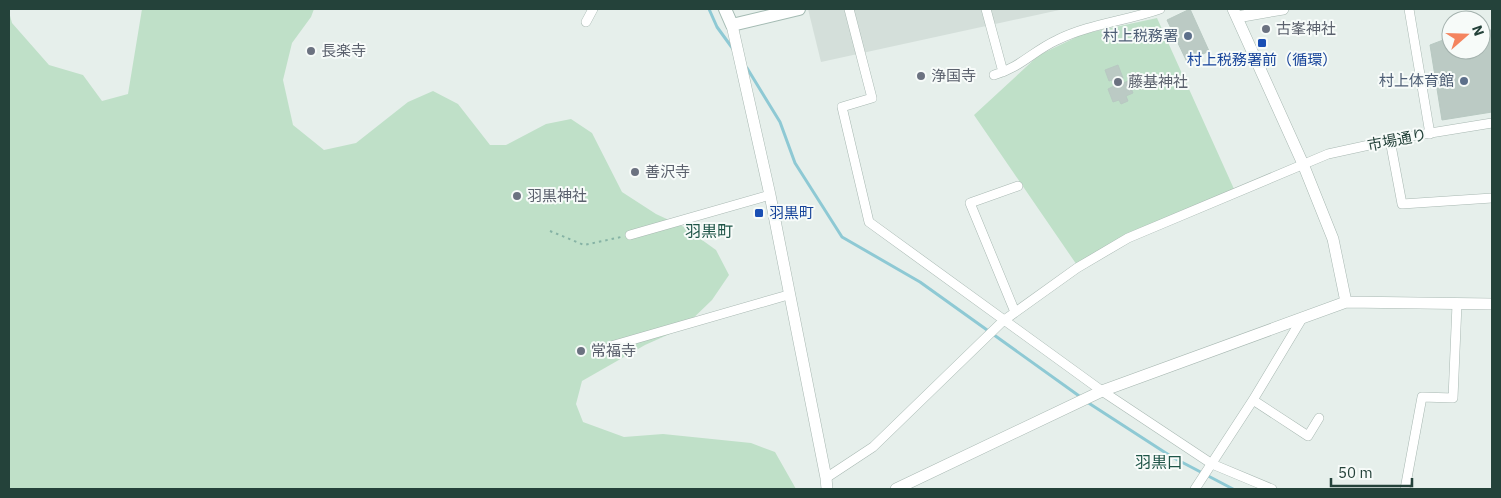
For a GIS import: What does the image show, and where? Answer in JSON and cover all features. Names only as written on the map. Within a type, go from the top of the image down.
[{"type":"main road","points":[[724,9],[732,25],[798,9]]},
{"type":"street","points":[[586,22],[593,9]]},
{"type":"street","points":[[849,9],[872,98],[842,107],[869,222],[1102,391],[1212,464],[1272,489]]},
{"type":"street","points":[[986,9],[1004,72]]},
{"type":"street","points":[[994,75],[1011,70],[1056,40],[1087,28],[1160,9]]},
{"type":"street","points":[[1283,9],[1235,13],[1303,164],[1333,239],[1346,302]]},
{"type":"street","points":[[1409,9],[1430,134]]},
{"type":"street","points":[[732,25],[770,195],[788,295],[827,484]]},
{"type":"street","name":"市場通り","points":[[827,484],[873,447],[1003,321],[1076,268],[1128,238],[1328,154],[1390,140],[1492,123]]},
{"type":"street","points":[[1390,140],[1402,204],[1492,198]]},
{"type":"street","points":[[1015,312],[970,202],[1018,186]]},
{"type":"street","points":[[630,235],[770,195]]},
{"type":"street","points":[[611,346],[788,295]]},
{"type":"street","points":[[896,489],[1102,391],[1346,302],[1492,304]]},
{"type":"street","points":[[1405,489],[1422,397],[1453,398],[1456,304]]},
{"type":"street","points":[[1195,489],[1253,400],[1303,317]]},
{"type":"street","points":[[1253,400],[1308,436],[1319,418]]},
{"type":"path","points":[[550,231],[584,245],[630,235]]},
{"type":"shaded area","points":[[808,9],[1064,9],[821,62]]},
{"type":"green space","points":[[142,9],[314,9],[311,17],[292,43],[283,80],[293,125],[324,150],[356,143],[408,102],[433,91],[458,104],[490,145],[506,145],[546,124],[571,119],[592,133],[622,192],[656,214],[684,227],[716,250],[729,275],[712,300],[683,328],[645,345],[582,381],[576,404],[583,422],[624,437],[663,434],[751,443],[775,452],[796,489],[9,489],[9,12],[12,23],[49,65],[83,75],[102,101],[128,94]]},
{"type":"green space","points":[[1157,18],[1234,189],[1152,225],[1081,271],[974,115],[1039,55],[1083,34]]},
{"type":"building","name":"村上税務署","points":[[1190,9],[1209,51],[1187,62],[1167,20]]},
{"type":"building","name":"村上体育館","points":[[1492,30],[1492,112],[1442,120],[1430,45],[1441,41],[1441,60],[1491,60]]},
{"type":"building","points":[[1118,65],[1123,78],[1119,79],[1121,84],[1128,81],[1133,93],[1126,96],[1128,101],[1121,104],[1119,100],[1113,102],[1108,89],[1114,86],[1112,80],[1109,81],[1105,70]]},
{"type":"waterway","points":[[709,9],[717,27],[733,49]]},
{"type":"waterway","points":[[747,68],[780,122],[795,163],[842,237],[920,282],[1082,398]]},
{"type":"waterway","points":[[1087,402],[1172,457],[1233,489]]},
{"type":"place","name":"古峯神社","points":[[1266,29]]},
{"type":"place","name":"村上税務署","points":[[1188,36]]},
{"type":"place","name":"村上税務署前（循環）","points":[[1262,43]]},
{"type":"place","name":"長楽寺","points":[[311,51]]},
{"type":"place","name":"浄国寺","points":[[921,76]]},
{"type":"place","name":"村上体育館","points":[[1464,81]]},
{"type":"place","name":"藤基神社","points":[[1118,82]]},
{"type":"place","name":"善沢寺","points":[[635,172]]},
{"type":"place","name":"羽黒神社","points":[[517,196]]},
{"type":"place","name":"羽黒町","points":[[759,213]]},
{"type":"place","name":"常福寺","points":[[581,351]]},
{"type":"district","name":"羽黒町","points":[[709,231]]},
{"type":"district","name":"羽黒口","points":[[1159,462]]}]
